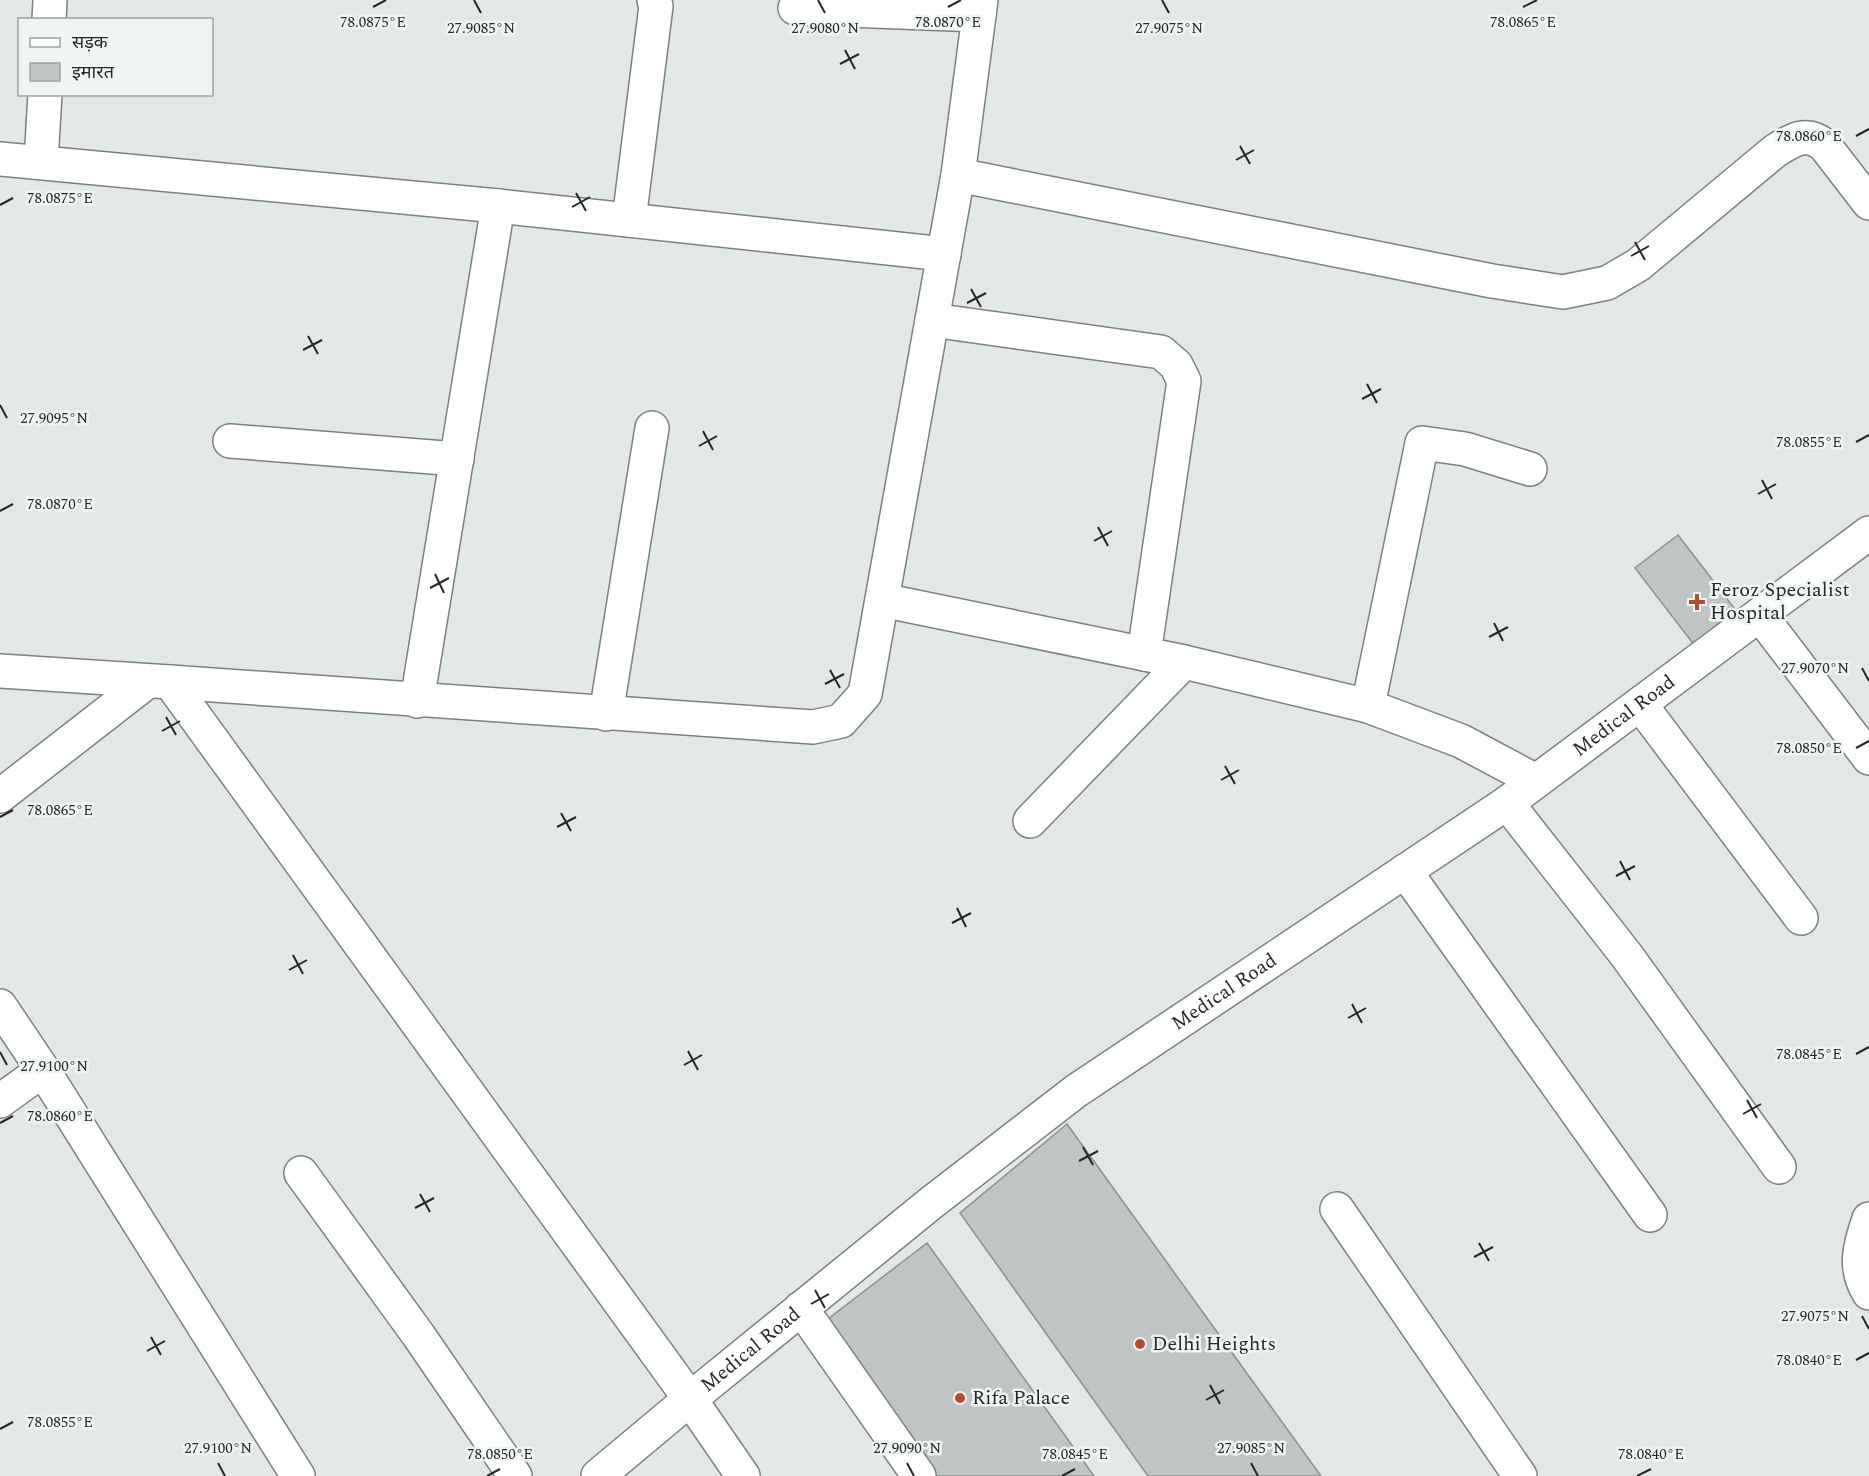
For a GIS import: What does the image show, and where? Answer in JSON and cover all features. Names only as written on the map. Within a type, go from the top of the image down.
[{"type":"street","points":[[49,18],[50,0]]},
{"type":"street","points":[[629,220],[656,6],[654,0]]},
{"type":"street","points":[[0,671],[813,727],[841,721],[865,694],[958,175],[980,7],[795,8]]},
{"type":"street","points":[[41,162],[45,96]]},
{"type":"street","points":[[958,175],[1481,279],[1563,292],[1607,283],[1638,265],[1775,152],[1792,141],[1806,137],[1817,139],[1869,203]]},
{"type":"street","points":[[0,159],[498,206],[944,254]]},
{"type":"street","points":[[417,701],[498,206]]},
{"type":"street","points":[[932,320],[1161,352],[1176,365],[1184,381],[1144,654]]},
{"type":"street","points":[[606,714],[652,428]]},
{"type":"street","points":[[230,441],[457,459]]},
{"type":"street","points":[[1368,706],[1422,443],[1465,449],[1530,469]]},
{"type":"street","name":"Medical Road","points":[[598,1476],[931,1203],[1076,1091],[1507,803],[1760,615],[1863,543]]},
{"type":"street","points":[[882,600],[1184,662],[1368,706],[1461,741],[1536,781]]},
{"type":"street","points":[[1760,615],[1869,758]]},
{"type":"street","points":[[1030,821],[1184,662]]},
{"type":"street","points":[[0,796],[159,682]]},
{"type":"street","points":[[159,682],[690,1399],[743,1476]]},
{"type":"street","points":[[1640,704],[1801,918]]},
{"type":"street","points":[[1507,803],[1628,956],[1779,1167]]},
{"type":"street","points":[[1405,871],[1650,1215]]},
{"type":"street","points":[[0,1006],[43,1070],[298,1476]]},
{"type":"street","points":[[0,1101],[43,1070]]},
{"type":"street","points":[[301,1173],[419,1336],[515,1476]]},
{"type":"street","points":[[1337,1209],[1520,1476]]},
{"type":"street","points":[[1869,1219],[1862,1238],[1858,1264],[1869,1293]]},
{"type":"street","points":[[801,1308],[920,1476]]},
{"type":"building","points":[[1678,535],[1741,617],[1698,650],[1635,568]]},
{"type":"building","name":"Delhi Heights","points":[[1067,1124],[1321,1476],[1148,1476],[960,1213]]},
{"type":"building","name":"Rifa Palace","points":[[927,1243],[1094,1476],[936,1476],[828,1319]]},
{"type":"place","name":"Feroz Specialist Hospital","points":[[1697,602]]},
{"type":"place","name":"Delhi Heights","points":[[1140,1344]]},
{"type":"place","name":"Rifa Palace","points":[[960,1398]]}]
